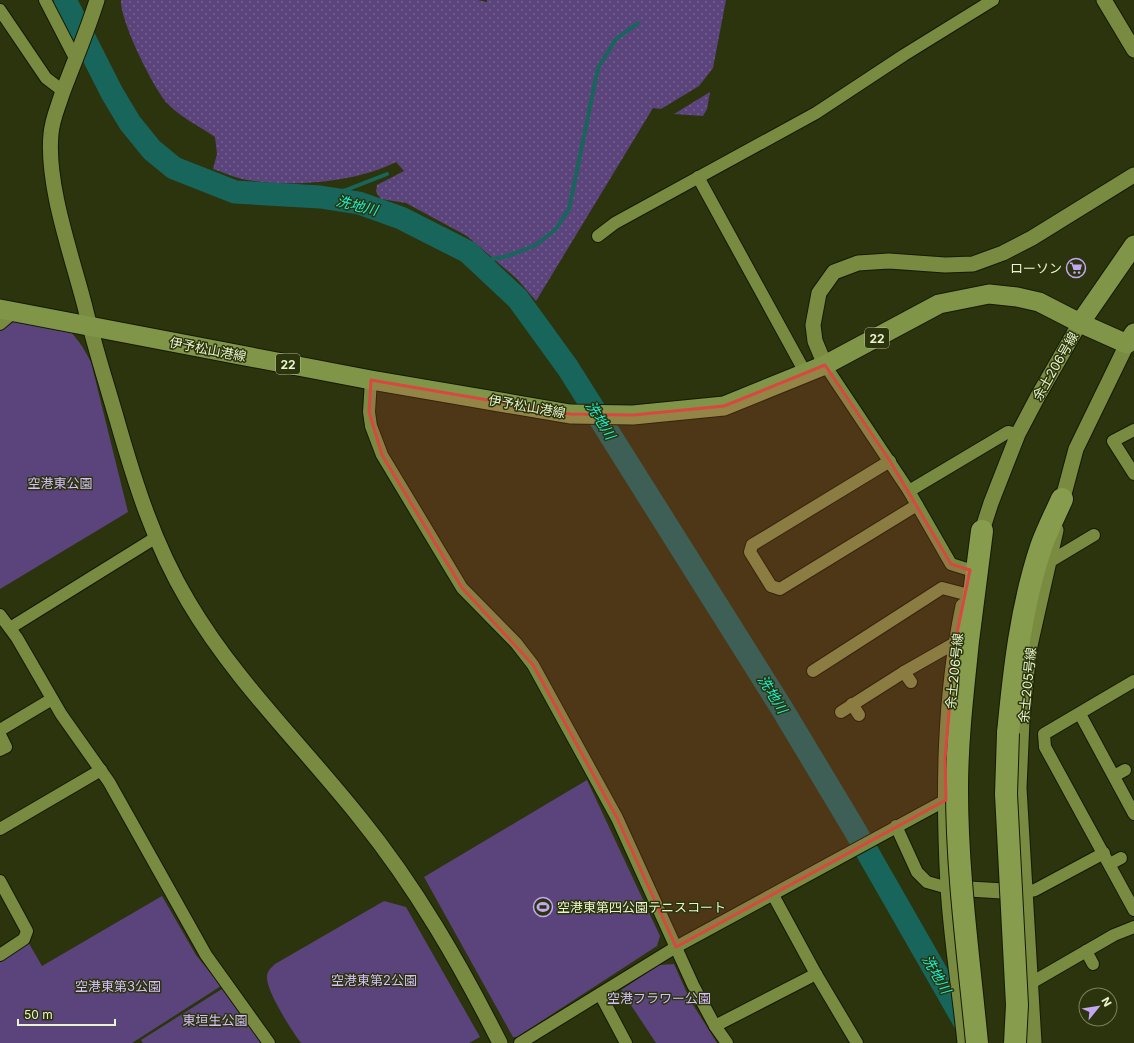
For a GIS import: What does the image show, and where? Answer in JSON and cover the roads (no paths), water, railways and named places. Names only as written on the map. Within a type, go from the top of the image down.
[{"type":"highway","points":[[1016,1043],[1017,1005],[1006,794],[1008,733],[1015,663],[1026,602],[1041,546],[1062,499]]},
{"type":"highway","points":[[977,1043],[960,862],[957,789],[960,732],[961,642],[982,531]]},
{"type":"main road","points":[[1080,323],[1134,245]]},
{"type":"main road","name":"伊予松山港線","points":[[7,311],[372,380],[576,414],[622,415],[724,406],[825,365],[939,304],[989,294],[1017,296],[1039,302],[1080,323],[1132,342]]},
{"type":"street","points":[[45,0],[77,54]]},
{"type":"street","points":[[97,0],[63,91],[51,131],[50,155],[60,213],[90,327],[132,474],[155,538],[188,601],[229,664],[332,783],[390,858],[424,908],[467,978],[500,1043]]},
{"type":"street","points":[[598,236],[615,223],[816,113],[904,55],[993,0]]},
{"type":"street","points":[[1104,0],[1134,50]]},
{"type":"street","points":[[0,10],[46,78],[63,91]]},
{"type":"street","points":[[970,570],[951,564],[918,505],[825,365],[815,341],[813,325],[819,293],[834,272],[858,263],[889,261],[945,265],[973,264],[1003,253],[1032,238],[1134,175]]},
{"type":"street","points":[[698,177],[806,374]]},
{"type":"street","points":[[0,324],[7,311]]},
{"type":"street","name":"余土206号線","points":[[965,1043],[948,888],[945,759],[961,642],[965,594],[970,570],[991,503],[1018,434],[1080,323]]},
{"type":"street","name":"余土205号線","points":[[1034,1043],[1019,788],[1022,721],[1029,650],[1062,499],[1076,449],[1132,342]]},
{"type":"street","points":[[372,380],[369,412],[371,426],[382,455],[462,588],[516,643],[533,665],[618,818],[676,947],[715,1026],[727,1043]]},
{"type":"street","points":[[1134,430],[1113,442],[1134,474]]},
{"type":"street","points":[[909,491],[1008,432],[1018,434]]},
{"type":"street","points":[[890,462],[752,545],[750,552],[771,586],[780,589],[918,505]]},
{"type":"street","points":[[1049,562],[1094,535]]},
{"type":"street","points":[[155,538],[4,621],[76,736],[101,770],[206,955],[269,1043]]},
{"type":"street","points":[[813,671],[942,588],[965,594]]},
{"type":"street","points":[[841,712],[904,672],[961,642]]},
{"type":"street","points":[[904,672],[911,682]]},
{"type":"street","points":[[1133,686],[1044,734],[1045,747],[1104,852],[1134,910]]},
{"type":"street","points":[[0,730],[52,699]]},
{"type":"street","points":[[852,704],[859,715]]},
{"type":"street","points":[[1080,714],[1134,814]]},
{"type":"street","points":[[0,735],[6,747],[0,750]]},
{"type":"street","points":[[0,829],[101,770]]},
{"type":"street","points":[[1114,776],[1125,770]]},
{"type":"street","points":[[520,1043],[676,947],[946,800]]},
{"type":"street","points":[[896,826],[917,872],[927,882],[948,888],[1025,892],[1035,890],[1104,852]]},
{"type":"street","points":[[1110,864],[1121,858]]},
{"type":"street","points":[[0,881],[27,931],[24,939],[0,955]]},
{"type":"street","points":[[773,895],[856,1043]]},
{"type":"street","points":[[1031,983],[1114,935],[1134,927]]},
{"type":"street","points":[[1086,951],[1093,964]]},
{"type":"street","points":[[715,1026],[816,974]]},
{"type":"street","points":[[600,994],[626,1043]]},
{"type":"waterway","name":"洗地川","points":[[65,0],[112,93],[130,123],[152,150],[174,168],[235,192],[320,197],[359,203],[401,218],[468,252],[518,299],[568,368],[781,707],[853,827],[968,1028]]},
{"type":"waterway","points":[[478,262],[508,256],[534,246],[555,230],[569,209],[598,68],[616,39],[638,23]]},
{"type":"waterway","points":[[320,197],[346,190],[387,174]]},
{"type":"place","name":"ローソン","points":[[1076,268]]},
{"type":"place","name":"空港東第四公園テニスコート","points":[[543,907]]},
{"type":"park label","name":"空港東公園","points":[[60,483]]},
{"type":"park label","name":"空港東第2公園","points":[[374,980]]},
{"type":"park label","name":"空港東第3公園","points":[[118,986]]},
{"type":"park label","name":"空港フラワー公園","points":[[659,998]]},
{"type":"park label","name":"東垣生公園","points":[[215,1020]]}]
